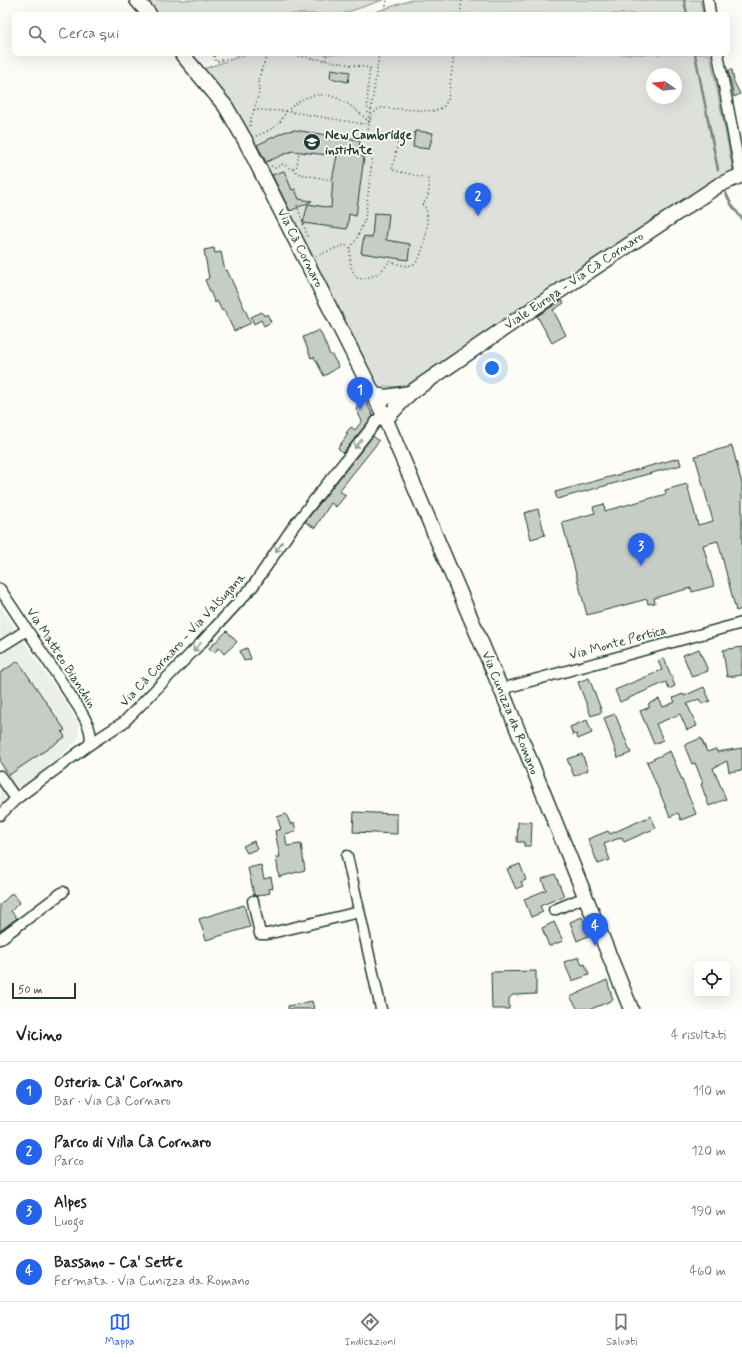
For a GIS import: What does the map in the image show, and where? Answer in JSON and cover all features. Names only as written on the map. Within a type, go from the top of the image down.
[{"type":"main road","points":[[137,0],[147,12]]},
{"type":"main road","name":"Via Cà Cornaro","points":[[184,56],[247,133],[260,170],[384,416]]},
{"type":"main road","name":"Viale Europa - Via Cà Cornaro","points":[[410,393],[537,305],[719,185],[741,176]]},
{"type":"main road","points":[[374,395],[391,396],[410,393]]},
{"type":"main road","points":[[384,416],[410,393]]},
{"type":"main road","points":[[384,416],[391,396]]},
{"type":"main road","name":"Via Cunizza da Romano","points":[[384,416],[501,689],[631,1009]]},
{"type":"street","points":[[708,0],[710,12]]},
{"type":"street","points":[[718,56],[741,176]]},
{"type":"street","name":"Via Cà Cornaro - Via Valsugana","points":[[0,815],[16,799],[90,744],[124,722],[202,643],[248,591],[293,527],[384,416]]},
{"type":"street","name":"Via Matteo Bianchin","points":[[0,590],[88,724],[91,735],[90,744]]},
{"type":"street","name":"Via Monte Pertica","points":[[501,689],[742,623]]},
{"type":"street","points":[[0,647],[27,630]]},
{"type":"street","points":[[0,776],[16,799]]},
{"type":"street","points":[[347,856],[381,1009]]},
{"type":"street","points":[[0,940],[63,892]]},
{"type":"street","points":[[554,910],[585,897]]},
{"type":"street","points":[[253,902],[260,934],[267,934],[359,912]]},
{"type":"path","points":[[385,12],[387,0]]},
{"type":"path","points":[[460,12],[462,0]]},
{"type":"path","points":[[214,56],[216,62],[235,56]]},
{"type":"path","points":[[266,56],[258,80],[259,93],[247,133],[255,137],[266,132],[280,122],[286,111],[298,101],[310,95],[323,93],[335,96],[359,111],[369,122]]},
{"type":"path","points":[[299,56],[370,68],[368,85],[369,91],[366,106],[369,122]]},
{"type":"path","points":[[325,60],[326,56]]},
{"type":"path","points":[[379,56],[367,139],[373,153],[365,218],[356,240],[350,248],[352,269],[355,276],[359,279],[368,278],[381,272],[385,269],[389,262],[406,266],[414,264],[420,256],[426,220],[426,210],[422,204],[425,202],[430,187],[428,178],[392,170],[399,138],[411,139]]},
{"type":"path","points":[[254,110],[286,111],[363,124],[369,122],[376,110],[381,108],[435,111],[443,107],[448,100],[454,56]]},
{"type":"path","points":[[293,169],[297,166],[299,152]]},
{"type":"path","points":[[260,170],[270,165],[275,168],[283,164],[300,174],[332,180]]},
{"type":"path","points":[[297,205],[308,239]]},
{"type":"path","points":[[313,253],[314,257],[344,245],[350,248]]},
{"type":"shaded area","points":[[145,0],[383,0],[348,12],[155,12]]},
{"type":"shaded area","points":[[411,0],[700,0],[703,12],[375,12]]},
{"type":"shaded area","points":[[241,56],[710,56],[733,170],[417,382],[396,387],[375,384],[355,346],[316,263],[247,130],[203,69]]},
{"type":"shaded area","points":[[0,606],[79,723],[79,737],[73,745],[0,808]]},
{"type":"building","points":[[331,69],[350,72],[348,82],[330,78]]},
{"type":"building","points":[[728,70],[732,70],[734,82],[740,94],[734,97]]},
{"type":"building","points":[[294,130],[360,140],[358,155],[364,157],[356,216],[349,214],[347,229],[303,223],[308,204],[331,208],[333,175],[337,156],[292,151],[266,162],[257,145],[284,132]]},
{"type":"building","points":[[415,131],[433,133],[429,149],[413,147]]},
{"type":"building","points":[[284,171],[292,190],[295,189],[299,199],[312,201],[290,211],[272,175]]},
{"type":"building","points":[[374,213],[389,214],[386,240],[410,244],[408,260],[361,253],[364,236],[372,238]]},
{"type":"building","points":[[214,248],[215,253],[221,252],[225,271],[227,270],[251,323],[234,331],[224,310],[222,311],[217,301],[215,303],[205,280],[209,278],[204,250]]},
{"type":"building","points":[[562,300],[564,303],[553,310],[566,335],[552,343],[537,316]]},
{"type":"building","points":[[262,312],[264,316],[267,314],[271,322],[264,326],[261,320],[254,324],[251,317]]},
{"type":"building","points":[[319,330],[330,355],[332,355],[339,367],[324,376],[314,357],[311,358],[303,337]]},
{"type":"building","points":[[365,399],[373,416],[343,453],[338,448],[351,427],[355,430],[362,421],[356,409],[357,406],[360,405],[358,402]]},
{"type":"building","points":[[373,436],[379,441],[339,491],[346,495],[336,507],[331,503],[315,528],[305,522]]},
{"type":"building","points":[[732,446],[742,484],[742,609],[736,611],[718,541],[703,545],[714,586],[692,592],[691,588],[654,598],[655,603],[648,604],[647,599],[587,615],[562,522],[595,513],[593,507],[604,504],[605,511],[666,494],[665,490],[687,484],[698,525],[713,521],[695,456]]},
{"type":"building","points":[[679,458],[681,465],[557,499],[555,492]]},
{"type":"building","points":[[538,509],[545,535],[531,539],[524,513]]},
{"type":"building","points":[[227,631],[237,642],[224,654],[219,648],[214,653],[209,648]]},
{"type":"building","points":[[742,647],[742,675],[727,677],[723,650]]},
{"type":"building","points":[[247,648],[251,659],[244,661],[240,651]]},
{"type":"building","points":[[699,649],[708,671],[692,677],[683,655]]},
{"type":"building","points":[[664,658],[675,686],[669,689],[666,682],[620,702],[615,690],[662,670],[658,661]]},
{"type":"building","points":[[18,661],[65,730],[62,732],[65,737],[9,775],[0,762],[0,673]]},
{"type":"building","points":[[589,678],[602,712],[591,716],[578,682]]},
{"type":"building","points":[[704,687],[710,701],[702,704],[699,699],[687,704],[697,726],[687,730],[680,714],[656,724],[663,740],[654,744],[640,711],[650,707],[648,704],[659,699],[663,707],[675,702],[673,698],[683,694],[684,696]]},
{"type":"building","points":[[615,714],[631,753],[618,758],[604,718]]},
{"type":"building","points":[[587,720],[592,733],[578,739],[576,734],[573,735],[570,727]]},
{"type":"building","points":[[701,738],[707,752],[716,749],[717,752],[742,748],[742,770],[729,772],[727,761],[713,768],[726,799],[709,806],[701,784],[703,783],[695,763],[692,764],[685,747],[685,745]]},
{"type":"building","points":[[670,751],[696,814],[681,820],[678,813],[670,817],[647,762]]},
{"type":"building","points":[[582,754],[588,770],[574,776],[567,759]]},
{"type":"building","points":[[354,812],[397,814],[397,834],[353,832]]},
{"type":"building","points":[[286,814],[291,825],[294,823],[296,831],[285,834],[287,846],[301,844],[305,870],[279,877],[276,857],[280,857],[275,831],[281,829],[277,817]]},
{"type":"building","points":[[651,816],[656,828],[624,842],[622,837],[604,844],[610,860],[598,864],[588,839],[608,831],[610,834]]},
{"type":"building","points":[[518,822],[532,822],[531,846],[524,846],[524,842],[517,842]]},
{"type":"building","points":[[254,841],[257,849],[247,853],[243,846]]},
{"type":"building","points":[[520,864],[526,880],[521,882],[523,886],[516,889],[507,869]]},
{"type":"building","points":[[261,865],[264,879],[271,877],[273,888],[269,889],[270,893],[257,896],[254,895],[248,868]]},
{"type":"building","points":[[555,874],[564,896],[540,906],[543,912],[531,917],[524,899],[546,890],[542,879]]},
{"type":"building","points":[[12,893],[20,902],[11,911],[17,918],[0,931],[0,905]]},
{"type":"building","points":[[244,905],[250,927],[206,940],[199,919]]},
{"type":"building","points":[[582,917],[590,935],[577,941],[570,922]]},
{"type":"building","points":[[554,922],[563,941],[549,946],[542,928]]},
{"type":"building","points":[[579,957],[582,965],[585,964],[589,975],[572,981],[564,962]]},
{"type":"building","points":[[536,971],[536,994],[513,995],[509,998],[509,1009],[492,1009],[491,972]]},
{"type":"building","points":[[607,980],[613,1000],[591,1009],[578,1009],[570,997]]},
{"type":"building","points":[[312,1001],[314,1009],[288,1009],[288,1006]]},
{"type":"waterway","points":[[684,0],[687,12]]},
{"type":"waterway","points":[[695,56],[718,170]]},
{"type":"waterway","points":[[724,189],[731,204],[742,219]]},
{"type":"place","name":"New Cambridge institute","points":[[312,142]]},
{"type":"place","name":"Parco di Villa Cà Cornaro","points":[[478,216]]},
{"type":"place","name":"Osteria Cà' Cornaro","points":[[360,410]]},
{"type":"place","name":"Alpes","points":[[641,566]]},
{"type":"place","name":"Bassano - Ca' Sette","points":[[595,946]]}]
